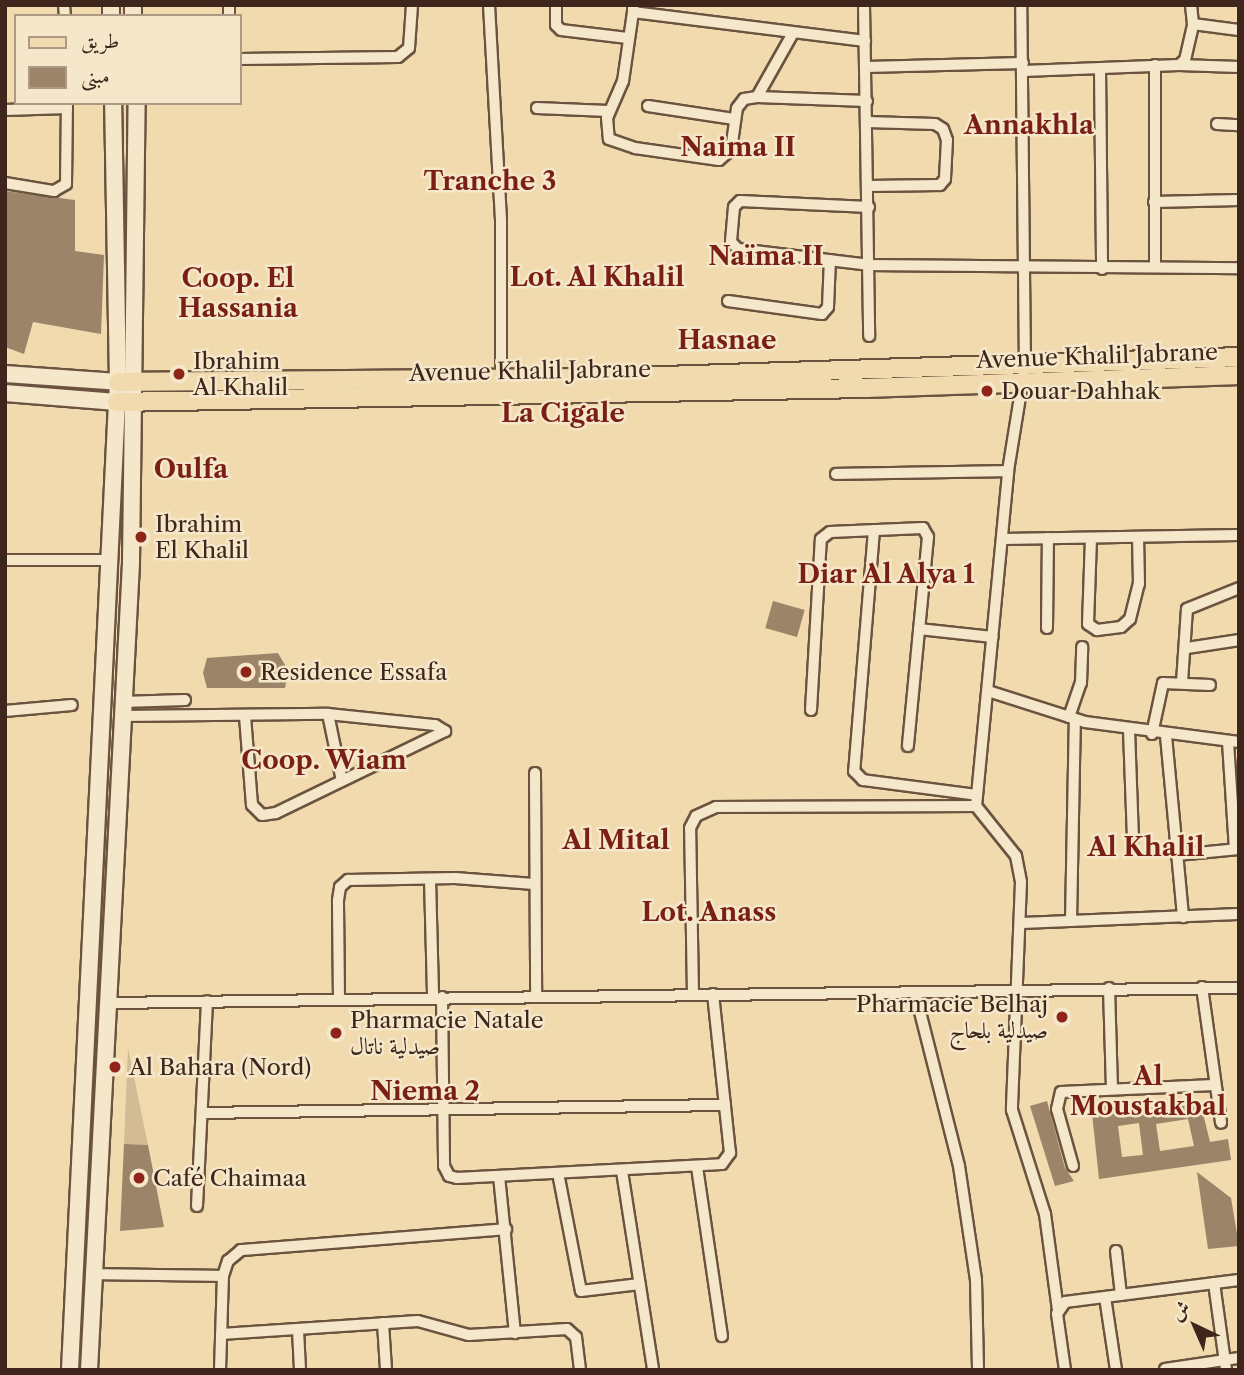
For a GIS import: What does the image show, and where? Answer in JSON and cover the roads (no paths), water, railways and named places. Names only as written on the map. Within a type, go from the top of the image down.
[{"type":"main road","points":[[113,105],[127,383]]},
{"type":"main road","points":[[70,1370],[109,560],[127,383],[136,105]]},
{"type":"main road","name":"Avenue Khalil Jabrane","points":[[125,402],[1024,374],[1239,357]]},
{"type":"main road","points":[[5,374],[127,383]]},
{"type":"main road","name":"Avenue Khalil Jabrane","points":[[127,383],[1024,374],[1239,375]]},
{"type":"main road","points":[[5,393],[125,402]]},
{"type":"main road","points":[[89,1370],[110,1003],[122,709],[125,402]]},
{"type":"street","points":[[242,59],[397,57],[409,48],[412,5]]},
{"type":"street","points":[[489,5],[501,221],[501,379]]},
{"type":"street","points":[[556,5],[556,25],[561,30],[628,38]]},
{"type":"street","points":[[864,5],[869,335]]},
{"type":"street","points":[[1021,5],[1024,374],[1008,471],[976,800],[1016,856],[1021,923],[1015,989],[1013,1110],[1045,1214],[1065,1370]]},
{"type":"street","points":[[1179,65],[1185,60],[1193,24],[1191,5]]},
{"type":"street","points":[[865,41],[633,9],[623,81],[608,111],[606,132],[618,145],[719,160],[731,150],[734,119],[744,99],[757,97],[867,100]]},
{"type":"street","points":[[1193,24],[1239,30]]},
{"type":"street","points":[[757,97],[793,33]]},
{"type":"street","points":[[1155,65],[1155,267]]},
{"type":"street","points":[[866,67],[1239,67]]},
{"type":"street","points":[[1100,69],[1102,269]]},
{"type":"street","points":[[5,110],[67,105],[66,184],[54,191],[5,183]]},
{"type":"street","points":[[648,106],[734,119]]},
{"type":"street","points":[[537,108],[608,111]]},
{"type":"street","points":[[867,122],[935,124],[943,129],[947,140],[945,179],[940,185],[868,186]]},
{"type":"street","points":[[1217,124],[1239,125]]},
{"type":"street","points":[[1154,202],[1239,200]]},
{"type":"street","points":[[869,207],[740,201],[734,207],[731,242],[738,249],[870,265],[1102,269],[1239,268]]},
{"type":"street","points":[[728,301],[822,314],[828,307],[830,260]]},
{"type":"street","points":[[836,474],[1008,471]]},
{"type":"street","points":[[811,710],[821,540],[830,532],[919,527],[928,534],[908,746]]},
{"type":"street","points":[[874,530],[854,771],[863,780],[976,800]]},
{"type":"street","points":[[1003,539],[1239,535]]},
{"type":"street","points":[[1091,538],[1088,625],[1097,630],[1121,627],[1130,619],[1139,584],[1138,537]]},
{"type":"street","points":[[1046,628],[1048,538]]},
{"type":"street","points":[[5,560],[109,560]]},
{"type":"street","points":[[1182,682],[1189,607],[1239,588]]},
{"type":"street","points":[[919,629],[992,637]]},
{"type":"street","points":[[1187,648],[1239,640]]},
{"type":"street","points":[[1071,921],[1072,718],[1081,683],[1082,647]]},
{"type":"street","points":[[1152,734],[1160,687],[1167,680],[1210,685]]},
{"type":"street","points":[[988,691],[1072,718],[1129,730],[1234,742],[1237,849],[1177,855]]},
{"type":"street","points":[[122,709],[185,700]]},
{"type":"street","points":[[5,711],[72,705]]},
{"type":"street","points":[[122,709],[244,717],[328,714],[444,730],[433,739],[276,813],[258,813],[251,798],[244,717]]},
{"type":"street","points":[[328,714],[342,781]]},
{"type":"street","points":[[1129,730],[1133,838]]},
{"type":"street","points":[[1166,736],[1183,917]]},
{"type":"street","points":[[535,772],[536,995]]},
{"type":"street","points":[[692,994],[690,828],[696,816],[716,807],[976,800]]},
{"type":"street","points":[[339,999],[340,887],[354,878],[534,884]]},
{"type":"street","points":[[430,879],[446,1173],[454,1178],[718,1166],[730,1153],[713,994]]},
{"type":"street","points":[[1021,923],[1239,914]]},
{"type":"street","points":[[1202,987],[1221,1123]]},
{"type":"street","points":[[1109,988],[1112,1087]]},
{"type":"street","points":[[110,1003],[437,996],[1239,988]]},
{"type":"street","points":[[915,992],[959,1166],[976,1280],[978,1370]]},
{"type":"street","points":[[197,1206],[207,1002]]},
{"type":"street","points":[[1073,1166],[1057,1110],[1058,1094],[1068,1090],[1112,1087],[1214,1084]]},
{"type":"street","points":[[202,1113],[725,1105]]},
{"type":"street","points":[[697,1167],[722,1336]]},
{"type":"street","points":[[622,1171],[653,1370]]},
{"type":"street","points":[[558,1173],[581,1291],[640,1284]]},
{"type":"street","points":[[499,1176],[515,1333]]},
{"type":"street","points":[[220,1370],[223,1276],[232,1256],[247,1248],[506,1229]]},
{"type":"street","points":[[1115,1251],[1121,1295]]},
{"type":"street","points":[[93,1274],[223,1276]]},
{"type":"street","points":[[1058,1310],[1065,1302],[1239,1279]]},
{"type":"street","points":[[1214,1283],[1225,1365]]},
{"type":"street","points":[[1105,1297],[1116,1370]]},
{"type":"street","points":[[221,1334],[427,1322],[469,1335],[570,1330],[576,1337],[580,1370]]},
{"type":"street","points":[[383,1323],[386,1370]]},
{"type":"street","points":[[298,1330],[300,1370]]},
{"type":"street","points":[[1166,1369],[1225,1365],[1239,1358]]},
{"type":"place","name":"Ibrahim Al Khalil","points":[[179,374]]},
{"type":"place","name":"Douar Dahhak","points":[[987,391]]},
{"type":"place","name":"Ibrahim El Khalil","points":[[141,537]]},
{"type":"place","name":"Residence Essafa","points":[[246,672]]},
{"type":"place","name":"Pharmacie Belhaj صيدلية بلحاج","points":[[1062,1017]]},
{"type":"place","name":"Pharmacie Natale صيدلية ناتال","points":[[336,1033]]},
{"type":"place","name":"Al Bahara (Nord)","points":[[115,1067]]},
{"type":"place","name":"Café Chaimaa","points":[[139,1178]]},
{"type":"district","name":"Annakhla","points":[[1029,126]]},
{"type":"district","name":"Naima II","points":[[738,148]]},
{"type":"district","name":"Tranche 3","points":[[490,182]]},
{"type":"district","name":"Naïma II","points":[[766,257]]},
{"type":"district","name":"Lot. Al Khalil","points":[[597,278]]},
{"type":"district","name":"Coop. El Hassania","points":[[238,294]]},
{"type":"district","name":"Hasnae","points":[[727,341]]},
{"type":"district","name":"La Cigale","points":[[563,414]]},
{"type":"district","name":"Oulfa","points":[[191,470]]},
{"type":"district","name":"Diar Al Alya 1","points":[[886,575]]},
{"type":"district","name":"Coop. Wiam","points":[[324,761]]},
{"type":"district","name":"Al Mital","points":[[616,841]]},
{"type":"district","name":"Al Khalil","points":[[1146,848]]},
{"type":"district","name":"Lot. Anass","points":[[709,913]]},
{"type":"district","name":"Niema 2","points":[[425,1092]]},
{"type":"district","name":"Al Moustakbal","points":[[1148,1092]]}]
